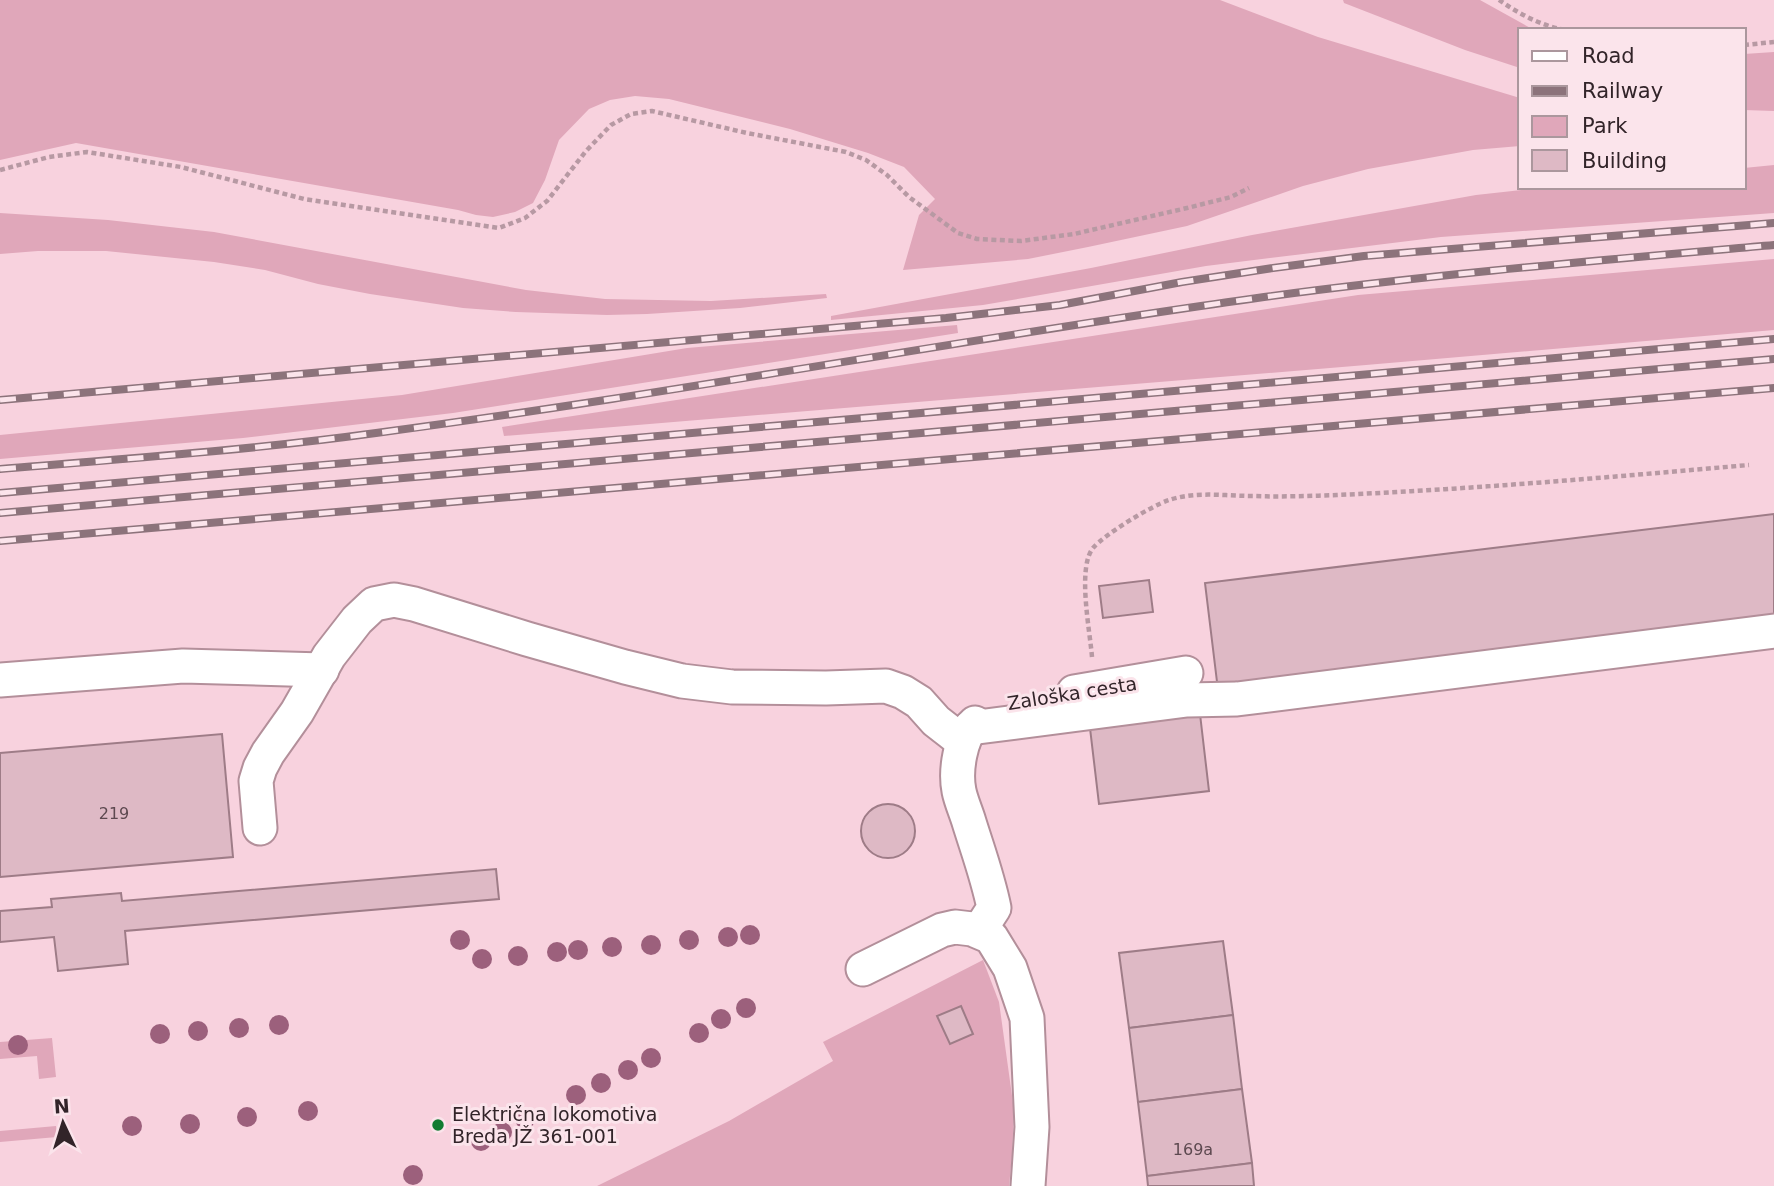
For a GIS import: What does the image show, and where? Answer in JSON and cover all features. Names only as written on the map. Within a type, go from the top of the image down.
[{"type":"street","points":[[260,828],[256,781],[268,753],[297,712],[329,656],[357,620],[374,604],[394,600],[682,681],[732,687],[886,686],[919,702],[936,721],[967,735],[1187,700],[1250,697],[1774,631]]},
{"type":"street","points":[[0,680],[183,666],[322,670]]},
{"type":"street","name":"Zaloška cesta","points":[[967,735],[1000,704],[1186,673]]},
{"type":"street","points":[[967,735],[959,765],[959,789],[989,883],[993,908],[979,931]]},
{"type":"street","points":[[863,969],[942,930],[955,927],[972,929],[991,937],[1010,968],[1027,1018],[1032,1127],[1028,1186]]},
{"type":"path","points":[[1499,0],[1515,11],[1556,28]]},
{"type":"path","points":[[1746,45],[1774,43]]},
{"type":"path","points":[[0,170],[49,157],[88,152],[181,167],[304,199],[499,228],[525,218],[547,201],[586,151],[611,125],[631,114],[652,111],[846,152],[866,160],[887,175],[909,197],[958,233],[978,239],[1021,241],[1074,234],[1231,197],[1249,188]]},
{"type":"path","points":[[1095,689],[1084,571],[1092,549],[1140,514],[1169,500],[1214,494],[1280,497],[1340,495],[1585,480],[1749,465]]},
{"type":"green space","points":[[0,0],[1220,0],[1318,37],[1518,97],[1518,146],[1473,150],[1368,169],[1303,186],[1187,226],[1088,247],[1028,259],[903,270],[919,215],[935,199],[904,167],[790,129],[669,99],[635,96],[610,100],[589,109],[559,140],[545,180],[533,203],[515,212],[493,217],[76,143],[0,160]]},
{"type":"green space","points":[[1343,0],[1480,0],[1530,28],[1518,28],[1518,67],[1465,50],[1344,3]]},
{"type":"green space","points":[[1774,52],[1774,111],[1746,110],[1746,54]]},
{"type":"green space","points":[[1774,165],[1774,213],[1441,237],[1206,266],[983,305],[831,320],[831,316],[1476,195],[1530,189],[1746,189],[1746,168]]},
{"type":"green space","points":[[0,213],[108,220],[214,232],[526,290],[605,299],[711,301],[826,294],[827,298],[740,308],[647,314],[607,315],[463,308],[370,294],[265,270],[214,262],[106,251],[0,254]]},
{"type":"green space","points":[[1774,259],[1774,330],[504,436],[502,427],[1358,295]]},
{"type":"green space","points":[[957,325],[958,333],[453,413],[243,438],[0,459],[0,435],[402,395],[687,348]]},
{"type":"green space","points":[[983,960],[999,1002],[1014,1110],[1009,1186],[597,1186],[729,1121],[833,1061],[823,1042]]},
{"type":"green space","points":[[52,1038],[56,1077],[39,1079],[37,1056],[0,1059],[0,1042]]},
{"type":"green space","points":[[56,1126],[57,1137],[0,1142],[0,1131]]},
{"type":"building","points":[[1774,514],[1774,621],[1218,690],[1205,583]]},
{"type":"building","points":[[1149,580],[1153,612],[1103,618],[1099,586]]},
{"type":"building","points":[[1200,714],[1209,791],[1099,804],[1090,728]]},
{"type":"building","points":[[222,734],[233,857],[0,877],[0,753]]},
{"type":"building","points":[[888,804],[907,812],[915,831],[907,850],[888,858],[869,850],[861,831],[869,812]]},
{"type":"building","points":[[496,869],[499,899],[125,931],[128,964],[58,971],[54,937],[0,942],[0,911],[52,907],[51,899],[121,893],[122,901]]},
{"type":"building","points":[[1223,941],[1233,1015],[1129,1028],[1119,953]]},
{"type":"building","points":[[961,1006],[973,1034],[950,1044],[937,1016]]},
{"type":"building","points":[[1233,1015],[1242,1089],[1138,1102],[1129,1028]]},
{"type":"building","points":[[1242,1089],[1252,1163],[1147,1176],[1138,1102]]},
{"type":"building","points":[[1252,1163],[1254,1186],[1148,1186],[1147,1176]]},
{"type":"railway","points":[[0,400],[946,318],[1060,305],[1182,282],[1364,256],[1774,223]]},
{"type":"railway","points":[[0,469],[235,449],[487,418],[1264,297],[1391,281],[1774,245]]},
{"type":"railway","points":[[0,493],[1774,339]]},
{"type":"railway","points":[[0,513],[1774,359]]},
{"type":"railway","points":[[0,541],[1774,388]]},
{"type":"place","name":"Električna lokomotiva Breda JŽ 361-001","points":[[438,1125]]}]
